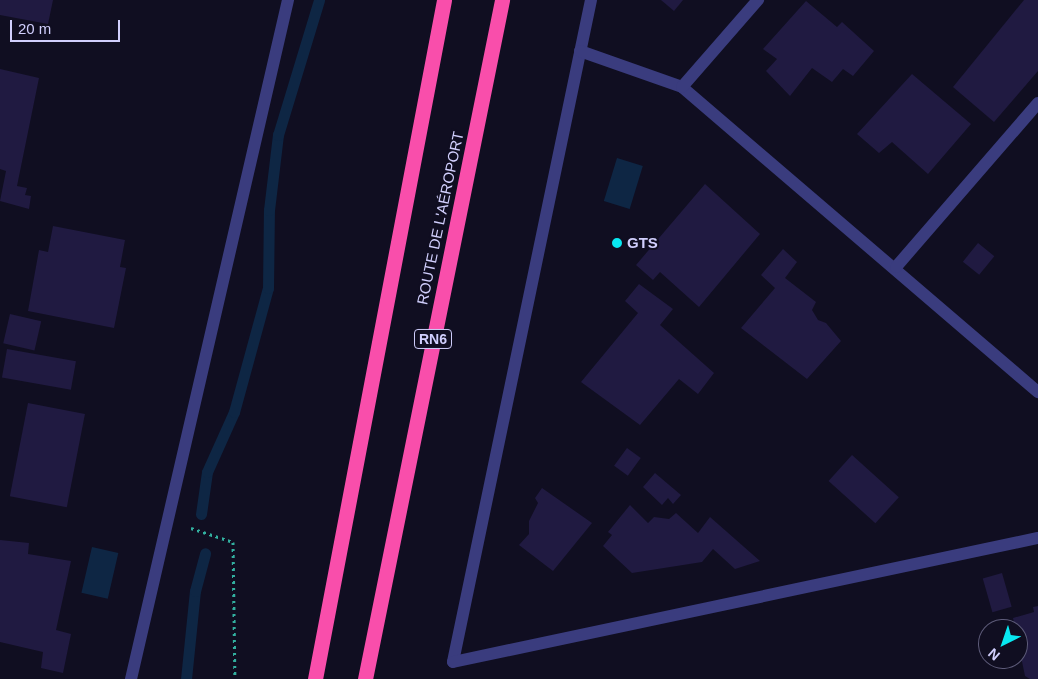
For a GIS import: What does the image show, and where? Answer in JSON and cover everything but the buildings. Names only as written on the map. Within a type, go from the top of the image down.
[{"type":"highway","points":[[315,679],[444,0]]},
{"type":"highway","name":"ROUTE DE L'AÉROPORT","points":[[365,679],[502,0]]},
{"type":"street","points":[[131,679],[170,521],[288,0]]},
{"type":"street","points":[[591,0],[453,662],[1038,538]]},
{"type":"street","points":[[682,87],[758,0]]},
{"type":"street","points":[[580,51],[682,87],[896,267],[1038,392]]},
{"type":"street","points":[[896,267],[1038,103]]},
{"type":"path","points":[[170,521],[233,542],[235,679]]},
{"type":"water","points":[[617,158],[643,166],[630,209],[604,201]]},
{"type":"water","points":[[92,547],[118,553],[108,599],[81,593]]},
{"type":"waterway","points":[[201,514],[207,472],[234,412],[268,288],[269,210],[278,135],[319,0]]},
{"type":"waterway","points":[[186,679],[195,591],[205,553]]},
{"type":"place","name":"GTS","points":[[617,243]]}]
